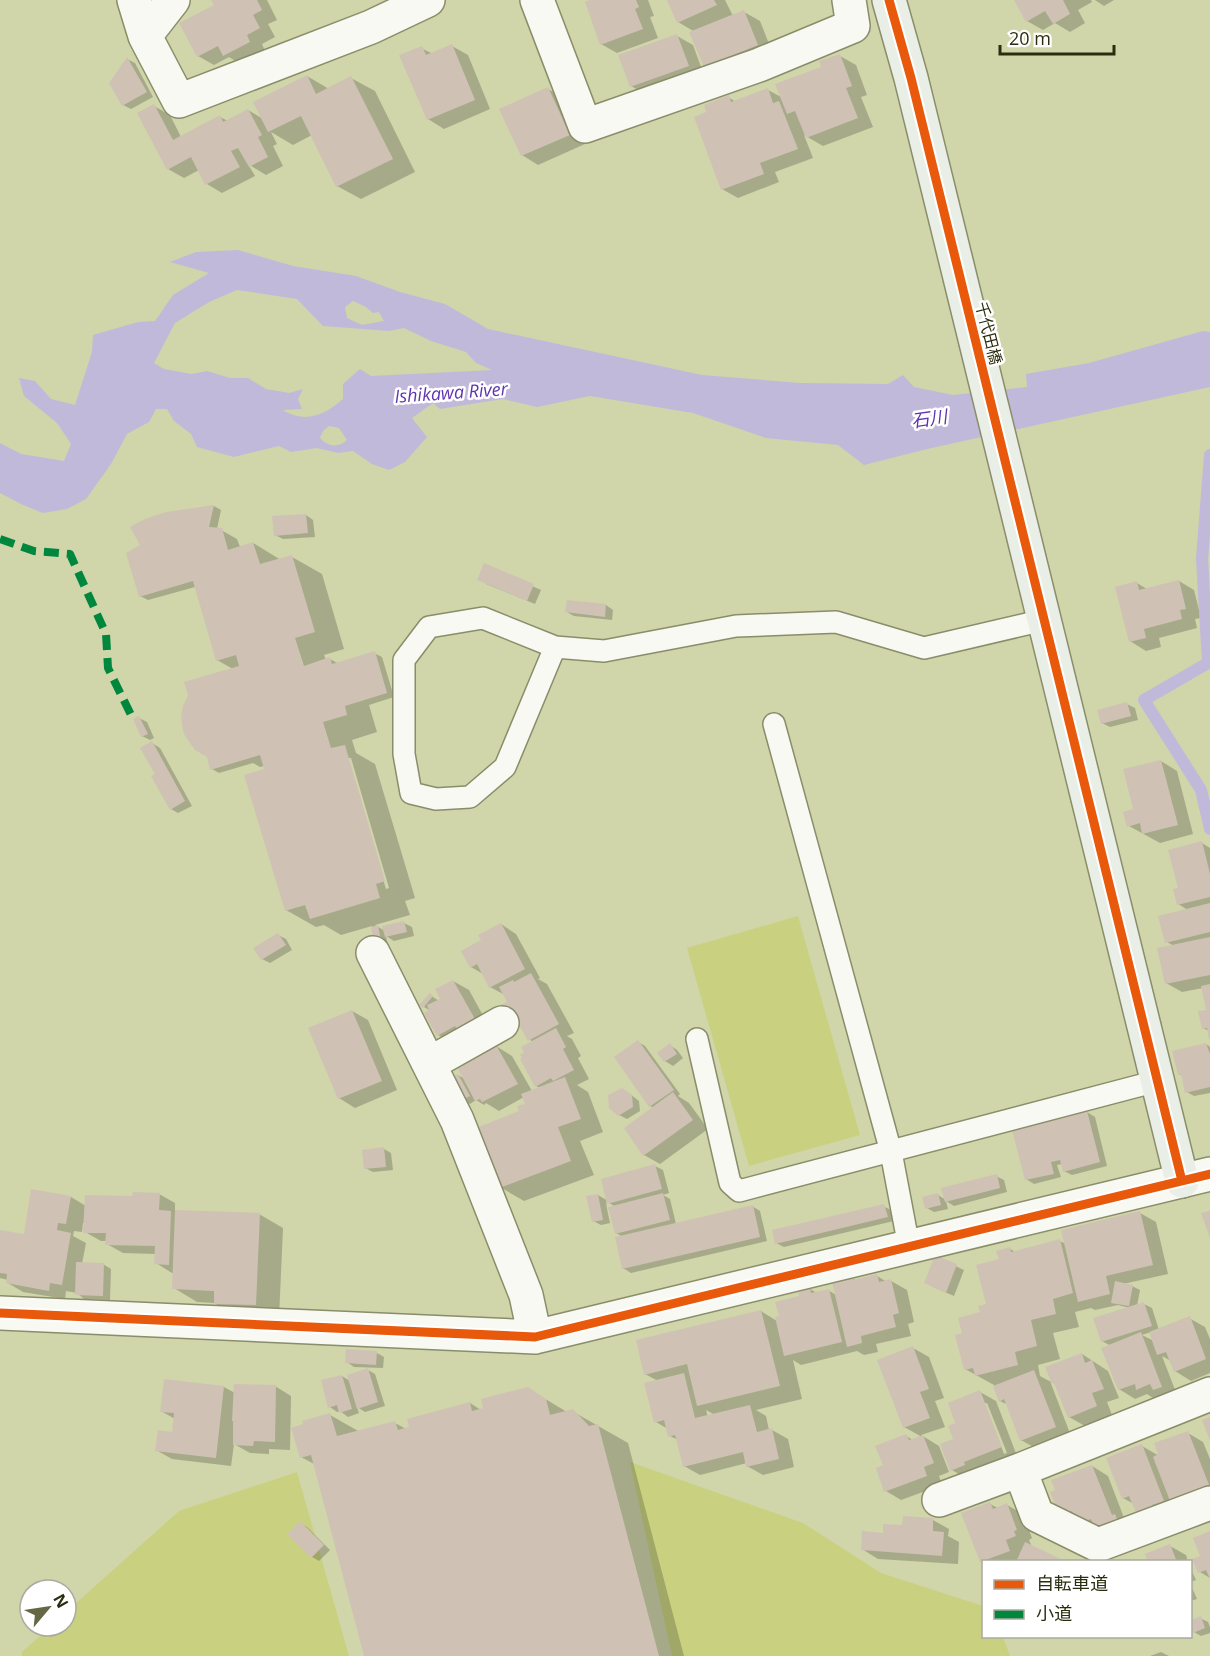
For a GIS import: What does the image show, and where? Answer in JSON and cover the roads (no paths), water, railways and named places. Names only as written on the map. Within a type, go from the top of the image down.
[{"type":"street","points":[[134,0],[145,36],[179,101],[371,27],[428,0]]},
{"type":"street","points":[[145,36],[173,0]]},
{"type":"street","points":[[537,0],[585,126],[759,65],[853,26],[849,0]]},
{"type":"street","name":"千代田橋","points":[[889,0],[911,78],[1157,1081],[1196,1177]]},
{"type":"street","points":[[373,953],[458,1120],[526,1295],[535,1336]]},
{"type":"street","points":[[429,1064],[502,1023]]},
{"type":"street","points":[[0,1312],[535,1336],[1196,1177]]},
{"type":"street","points":[[939,1500],[1210,1394]]},
{"type":"street","points":[[1020,1470],[1037,1515],[1098,1545],[1210,1503]]},
{"type":"lane","points":[[555,647],[505,767],[470,797],[436,799],[411,793],[404,754],[404,660],[429,627],[483,618],[555,647],[604,651],[736,626],[836,622],[924,648],[1041,607]]},
{"type":"lane","points":[[774,724],[891,1152],[909,1247]]},
{"type":"lane","points":[[698,1039],[730,1183],[739,1191],[1157,1081]]},
{"type":"water","points":[[238,250],[293,266],[356,276],[400,292],[445,304],[488,329],[702,375],[800,383],[888,384],[903,375],[914,387],[953,395],[1027,387],[1026,374],[1089,363],[1203,331],[1210,332],[1210,387],[864,465],[838,445],[766,438],[693,413],[590,396],[537,407],[503,399],[440,409],[433,403],[412,418],[427,437],[405,462],[389,470],[372,464],[353,451],[338,453],[317,448],[291,452],[279,446],[234,457],[197,447],[191,434],[174,421],[167,409],[156,409],[149,422],[127,434],[111,464],[86,499],[67,509],[43,513],[0,493],[0,443],[21,454],[64,461],[71,444],[57,423],[24,396],[19,378],[35,381],[51,399],[75,405],[92,352],[93,335],[138,322],[155,321],[173,295],[209,273],[170,262],[196,252]],"holes":[[[237,290],[297,299],[323,326],[389,331],[404,328],[431,341],[466,352],[476,363],[492,370],[371,376],[360,369],[343,384],[343,399],[336,405],[314,416],[299,416],[283,410],[302,409],[298,399],[303,389],[289,393],[266,389],[248,378],[230,378],[207,371],[192,374],[164,369],[154,363],[175,323],[209,302]],[[353,301],[373,313],[379,312],[384,321],[362,325],[347,318],[345,307]],[[329,426],[339,428],[347,440],[341,444],[330,445],[320,438]]]},
{"type":"waterway","points":[[1210,455],[1202,559],[1208,663],[1144,700],[1201,790],[1210,829]]},
{"type":"water label","name":"Ishikawa River","points":[[451,392]]},
{"type":"water label","name":"石川","points":[[929,418]]}]
